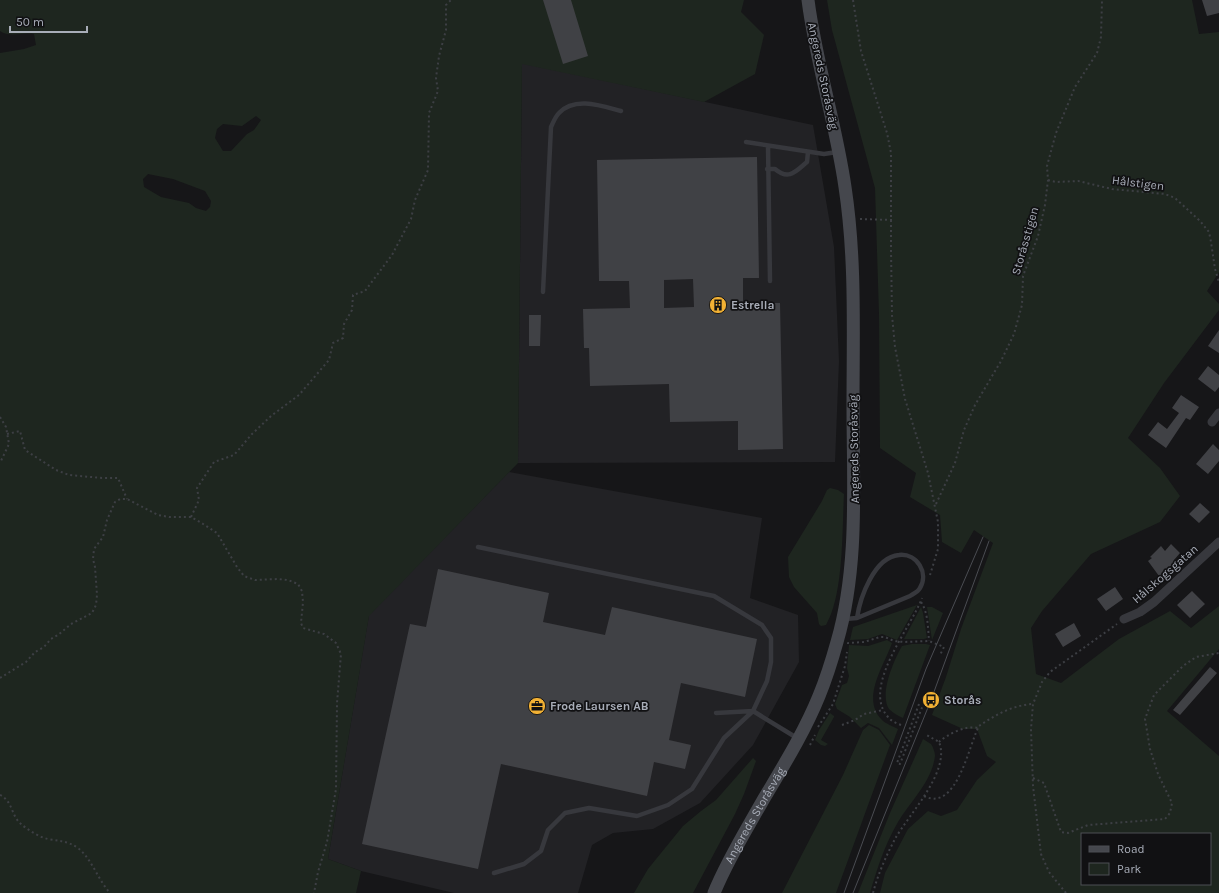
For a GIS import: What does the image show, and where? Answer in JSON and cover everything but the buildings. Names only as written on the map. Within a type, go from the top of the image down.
[{"type":"street","name":"Angereds Storåsväg","points":[[714,893],[726,866],[804,742],[838,640],[851,558],[854,513],[853,271],[849,219],[839,152],[812,32],[808,0]]},
{"type":"street","points":[[1212,422],[1219,413]]},
{"type":"street","name":"Hålskogsgatan","points":[[1124,619],[1140,612],[1154,602],[1219,542]]},
{"type":"lane","points":[[543,292],[551,127],[557,114],[569,106],[583,103],[596,104],[621,111]]},
{"type":"lane","points":[[746,142],[824,154],[839,152]]},
{"type":"lane","points":[[768,146],[770,281]]},
{"type":"lane","points":[[768,169],[775,169],[780,174],[792,174],[807,162],[808,152]]},
{"type":"lane","points":[[478,547],[714,596],[762,625],[771,638],[771,662],[767,681],[753,711],[724,738],[692,789],[668,805],[637,816],[589,808],[565,813],[548,830],[541,851],[524,864],[494,873]]},
{"type":"lane","points":[[842,619],[856,618],[910,596],[916,592],[920,589],[923,580],[921,564],[914,559],[899,555],[884,561],[878,567],[868,584],[859,603],[856,618]]},
{"type":"lane","points":[[716,713],[753,711],[804,742]]},
{"type":"path","points":[[191,517],[200,500],[197,488],[214,462],[234,455],[252,434],[271,416],[299,395],[330,360],[333,343],[343,338],[344,324],[352,310],[353,295],[365,290],[374,279],[392,255],[411,219],[415,200],[428,170],[429,113],[438,91],[436,78],[439,56],[446,30],[446,5],[451,0]]},
{"type":"path","points":[[849,219],[892,220],[891,153],[887,133],[860,51],[853,0]]},
{"type":"path","name":"Storåsstigen","points":[[892,220],[892,308],[895,347],[905,399],[928,473],[935,505],[955,463],[967,424],[1014,334],[1022,305],[1023,276],[1038,236],[1048,180],[1047,166],[1056,133],[1076,87],[1097,53],[1101,37],[1102,0]]},
{"type":"path","name":"Hålstigen","points":[[1048,180],[1056,182],[1078,181],[1112,190],[1165,194],[1175,198],[1200,221],[1209,232],[1215,269],[1219,282]]},
{"type":"path","points":[[0,417],[6,427],[9,444],[0,463]]},
{"type":"path","points":[[7,434],[20,431],[25,450],[56,470],[69,475],[118,478],[127,499]]},
{"type":"path","points":[[0,678],[26,662],[35,652],[71,624],[92,613],[96,605],[97,595],[93,559],[94,549],[103,537],[107,520],[115,502],[120,499],[127,499],[158,515],[169,517],[191,517],[200,522],[217,534],[244,576],[255,580],[288,580],[298,584],[302,591],[303,602],[301,623],[303,628],[324,634],[336,643],[341,654],[337,703],[335,796],[327,842],[318,872],[314,893]]},
{"type":"path","points":[[918,600],[924,606],[929,641]]},
{"type":"path","points":[[1066,893],[1049,872],[1041,854],[1033,778],[1031,729],[1033,704],[1042,682],[1050,672],[1124,619]]},
{"type":"path","points":[[804,742],[818,728],[833,704],[845,666],[850,636]]},
{"type":"path","points":[[848,643],[864,642],[880,636],[899,642],[929,641],[944,647],[940,655]]},
{"type":"path","points":[[899,642],[881,682],[880,696],[883,710],[887,717],[901,725]]},
{"type":"path","points":[[1033,778],[1044,783],[1061,832],[1068,833],[1088,825],[1165,820],[1170,813],[1172,803],[1158,774],[1150,749],[1145,719],[1154,695],[1183,666],[1196,657],[1219,653]]},
{"type":"path","points":[[919,704],[897,763],[900,764],[923,706]]},
{"type":"path","points":[[924,796],[933,799],[941,797],[953,787],[963,769],[978,728],[982,724],[1012,708],[1033,704]]},
{"type":"path","points":[[842,725],[855,720],[864,714],[883,710]]},
{"type":"path","points":[[939,742],[944,737],[970,727],[978,728]]},
{"type":"path","points":[[874,893],[888,853],[905,823],[924,796],[940,765],[942,753],[939,742],[925,734]]},
{"type":"path","points":[[0,795],[8,800],[19,823],[27,829],[43,838],[64,841],[78,848],[84,854],[110,893]]},
{"type":"shaded area","points":[[522,63],[813,125],[834,247],[839,361],[835,462],[518,463]]},
{"type":"shaded area","points":[[509,472],[762,518],[750,598],[798,615],[799,662],[753,745],[700,803],[653,829],[613,833],[592,845],[578,893],[454,893],[361,871],[328,859],[369,615]]},
{"type":"green space","points":[[0,0],[744,0],[741,12],[764,35],[755,74],[704,102],[522,64],[518,463],[369,616],[328,859],[361,871],[356,893],[0,893],[0,53],[24,49],[36,45],[34,34],[8,34],[0,31]],"holes":[[[256,116],[261,120],[254,130],[247,134],[231,151],[223,151],[215,138],[217,129],[223,124],[242,126]],[[148,174],[173,179],[205,191],[211,201],[210,207],[206,211],[196,208],[189,203],[161,197],[144,187],[143,179]]]},
{"type":"green space","points":[[827,0],[1192,0],[1199,34],[1219,32],[1219,272],[1207,291],[1219,304],[1219,310],[1164,383],[1128,438],[1160,468],[1180,496],[1160,522],[1091,554],[1042,611],[1031,628],[1036,674],[1061,683],[1119,639],[1170,611],[1191,628],[1219,606],[1219,649],[1167,711],[1219,756],[1219,893],[880,893],[885,873],[908,829],[928,811],[941,816],[957,810],[977,780],[996,762],[987,756],[977,729],[963,729],[932,715],[961,629],[993,543],[974,530],[961,553],[942,542],[940,515],[910,497],[916,473],[880,448],[879,314],[875,188],[832,30]]},
{"type":"green space","points":[[830,488],[838,490],[844,494],[841,561],[836,597],[832,612],[826,625],[821,626],[819,624],[817,613],[794,587],[789,577],[788,557],[822,501],[827,490]]},
{"type":"green space","points":[[917,605],[897,640],[882,634],[868,639],[850,640],[853,627]]},
{"type":"green space","points":[[921,607],[927,638],[904,639]]},
{"type":"green space","points":[[927,607],[932,607],[943,613],[932,640]]},
{"type":"green space","points":[[887,640],[892,643],[876,682],[873,702],[876,712],[882,720],[898,729],[892,745],[879,728],[868,723],[861,728],[850,717],[837,709],[835,704],[842,685],[847,683],[849,676],[847,668],[849,645],[868,646]]},
{"type":"green space","points":[[912,644],[930,645],[903,718],[889,709],[886,703],[887,686],[895,660],[902,646]]},
{"type":"green space","points":[[830,713],[834,717],[821,740],[828,744],[825,746],[821,745],[815,740],[819,730]]},
{"type":"green space","points":[[869,725],[879,730],[890,745],[836,893],[782,893],[843,775],[863,730]]},
{"type":"green space","points":[[923,739],[931,744],[935,753],[930,774],[893,830],[870,893],[858,893],[890,813]]},
{"type":"green space","points":[[753,758],[756,761],[744,794],[693,893],[634,893],[648,869],[683,826],[716,800]]},
{"type":"tram line","points":[[844,893],[926,669],[983,537]]},
{"type":"tram line","points":[[853,893],[931,700],[989,541]]},
{"type":"place","name":"Estrella","points":[[718,305]]},
{"type":"place","name":"Storås","points":[[931,700]]},
{"type":"place","name":"Frode Laursen AB","points":[[537,706]]}]
